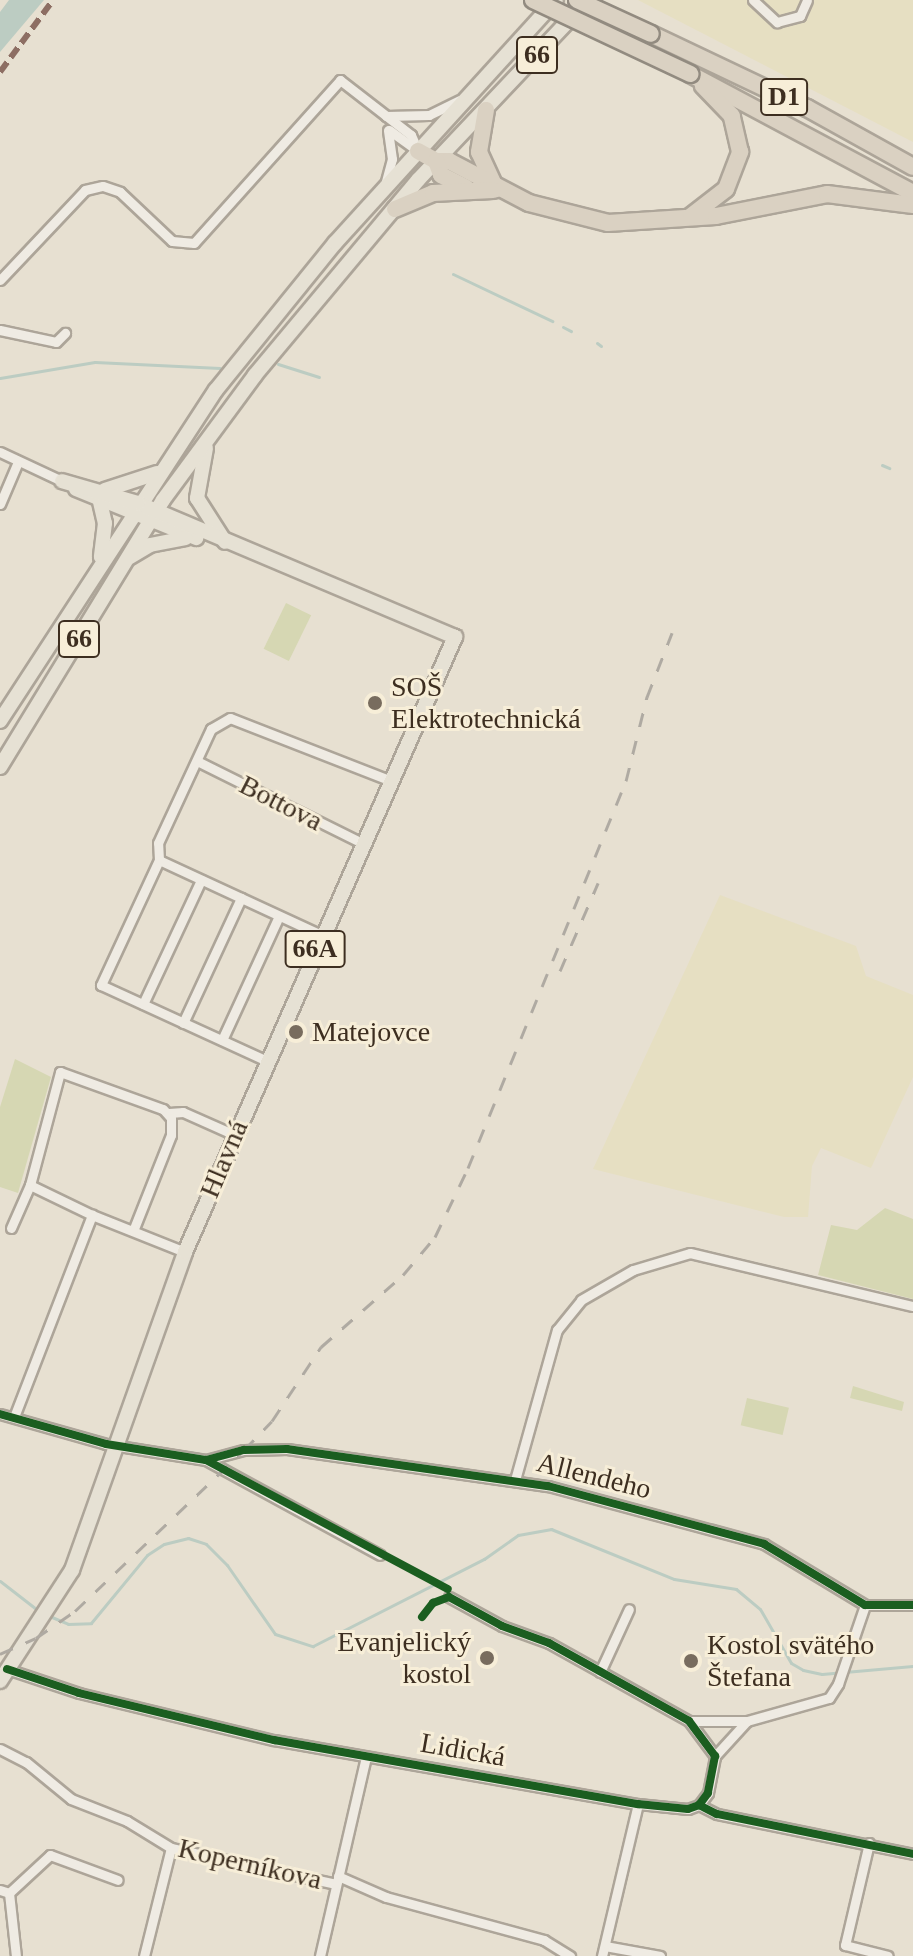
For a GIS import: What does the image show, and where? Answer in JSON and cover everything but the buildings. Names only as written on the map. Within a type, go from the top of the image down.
[{"type":"highway","name":"D1","points":[[533,0],[690,74],[913,193]]},
{"type":"highway","name":"D1","points":[[577,0],[807,108],[913,167]]},
{"type":"highway","points":[[688,218],[726,189],[740,152],[738,128],[725,105],[690,74]]},
{"type":"highway","points":[[486,110],[479,152],[496,191]]},
{"type":"highway","points":[[418,151],[436,161],[449,161],[496,191],[573,218],[628,224],[688,218],[827,194],[913,205]]},
{"type":"highway","points":[[436,161],[441,175],[466,188]]},
{"type":"highway","points":[[395,209],[433,193],[466,188],[496,191]]},
{"type":"main road","name":"66","points":[[0,721],[157,473],[228,375],[384,188],[556,0]]},
{"type":"main road","name":"66","points":[[0,767],[153,517],[255,375],[436,161],[588,0]]},
{"type":"main road","points":[[211,434],[197,498],[225,542]]},
{"type":"main road","points":[[101,497],[157,473]]},
{"type":"main road","points":[[62,481],[153,517],[196,538]]},
{"type":"main road","points":[[100,561],[105,523],[101,497]]},
{"type":"main road","points":[[153,517],[225,542]]},
{"type":"main road","points":[[127,559],[169,538],[225,542]]},
{"type":"main road","name":"Hlavná","points":[[3,1675],[50,1609],[83,1541],[185,1252],[265,1060],[455,637],[225,542]]},
{"type":"street","points":[[753,0],[777,22],[800,16],[807,0]]},
{"type":"street","points":[[0,280],[85,190],[103,186],[120,192],[172,241],[194,243],[340,80],[380,116],[411,135],[418,151]]},
{"type":"street","points":[[380,116],[429,115],[470,95]]},
{"type":"street","points":[[380,116],[388,130],[392,159],[384,188]]},
{"type":"street","points":[[388,130],[418,151]]},
{"type":"street","points":[[0,330],[56,342],[65,333]]},
{"type":"street","points":[[0,452],[17,464],[62,481]]},
{"type":"street","points":[[0,504],[17,464]]},
{"type":"street","points":[[265,1060],[101,985],[159,860],[158,843],[216,724],[236,717],[392,781]]},
{"type":"street","name":"Bottova","points":[[197,761],[364,844]]},
{"type":"street","points":[[159,860],[321,935]]},
{"type":"street","points":[[143,1004],[201,880]]},
{"type":"street","points":[[183,1023],[241,898]]},
{"type":"street","points":[[222,1040],[279,916]]},
{"type":"street","points":[[11,1228],[30,1185],[60,1072],[169,1113],[183,1112],[235,1135]]},
{"type":"street","points":[[133,1231],[171,1135],[169,1113]]},
{"type":"street","points":[[30,1185],[92,1215],[185,1252]]},
{"type":"street","points":[[14,1417],[92,1215]]},
{"type":"street","name":"Allendeho","points":[[515,1480],[557,1330],[581,1300],[633,1270],[690,1253],[913,1306]]},
{"type":"street","points":[[0,1414],[118,1444],[206,1460],[290,1502],[380,1555]]},
{"type":"street","name":"Allendeho","points":[[206,1460],[244,1450],[287,1449],[515,1480],[741,1535],[786,1554],[865,1605]]},
{"type":"street","points":[[449,1597],[600,1672],[689,1721],[715,1756]]},
{"type":"street","points":[[689,1721],[747,1721],[817,1703],[838,1684],[865,1605],[913,1605]]},
{"type":"street","points":[[600,1672],[629,1609]]},
{"type":"street","name":"Lidická","points":[[3,1675],[366,1757],[638,1804],[688,1809],[699,1805],[717,1814],[913,1854]]},
{"type":"street","points":[[699,1805],[708,1793],[715,1756],[747,1721]]},
{"type":"street","name":"Koperníkova","points":[[0,1749],[26,1762],[71,1799],[127,1821],[171,1848],[337,1880],[386,1897],[544,1940],[570,1956]]},
{"type":"street","points":[[320,1956],[366,1757]]},
{"type":"street","points":[[638,1804],[604,1951],[660,1956]]},
{"type":"street","points":[[842,1956],[869,1843]]},
{"type":"street","points":[[144,1956],[171,1848]]},
{"type":"street","points":[[16,1956],[4,1892],[50,1855],[118,1880]]},
{"type":"street","points":[[845,1945],[888,1956]]},
{"type":"shaded area","points":[[9,0],[44,0],[0,52],[0,12]]},
{"type":"shaded area","points":[[638,0],[913,0],[913,142]]},
{"type":"shaded area","points":[[720,895],[856,946],[866,976],[913,995],[913,1077],[871,1168],[821,1148],[812,1166],[808,1217],[784,1217],[593,1169]]},
{"type":"green space","points":[[286,603],[311,615],[289,661],[264,649]]},
{"type":"green space","points":[[15,1059],[51,1077],[18,1193],[0,1187],[0,1107]]},
{"type":"green space","points":[[885,1208],[913,1219],[913,1299],[818,1275],[831,1225],[857,1230]]},
{"type":"green space","points":[[853,1386],[904,1402],[902,1411],[850,1398]]},
{"type":"green space","points":[[747,1398],[789,1408],[783,1435],[741,1425]]},
{"type":"waterway","points":[[453,274],[552,321]]},
{"type":"waterway","points":[[563,327],[571,331]]},
{"type":"waterway","points":[[597,343],[601,346]]},
{"type":"waterway","points":[[0,378],[95,362],[220,368]]},
{"type":"waterway","points":[[278,364],[319,377]]},
{"type":"waterway","points":[[882,465],[889,468]]},
{"type":"waterway","points":[[47,1615],[68,1624],[91,1623],[147,1555],[164,1544],[188,1538],[206,1544],[227,1565],[275,1634],[313,1646],[484,1559],[518,1535],[551,1529],[674,1579],[736,1589],[760,1609],[791,1663],[803,1670],[822,1674],[913,1666]]},
{"type":"waterway","points":[[0,1581],[40,1612]]},
{"type":"railway","points":[[0,1654],[36,1638],[75,1611],[244,1450],[272,1421],[321,1347],[403,1275],[435,1237],[468,1168],[626,781],[647,697],[672,633]]},
{"type":"railway","points":[[560,971],[598,883]]},
{"type":"marked path","points":[[0,72],[53,0]]},
{"type":"cycle path","points":[[0,1414],[106,1444],[206,1460],[448,1589]]},
{"type":"cycle path","points":[[206,1460],[244,1450],[287,1449],[548,1486],[764,1544],[865,1605],[913,1605]]},
{"type":"cycle path","points":[[422,1617],[433,1603],[449,1597],[502,1626],[549,1643],[689,1721],[715,1756],[708,1793],[699,1805]]},
{"type":"cycle path","points":[[7,1669],[79,1693],[274,1740],[638,1804],[688,1809],[699,1805],[717,1814],[913,1854]]},
{"type":"place","name":"SOŠ Elektrotechnická","points":[[375,703]]},
{"type":"place","name":"Matejovce","points":[[296,1032]]},
{"type":"place","name":"Evanjelický kostol","points":[[487,1658]]},
{"type":"place","name":"Kostol svätého Štefana","points":[[691,1661]]}]
